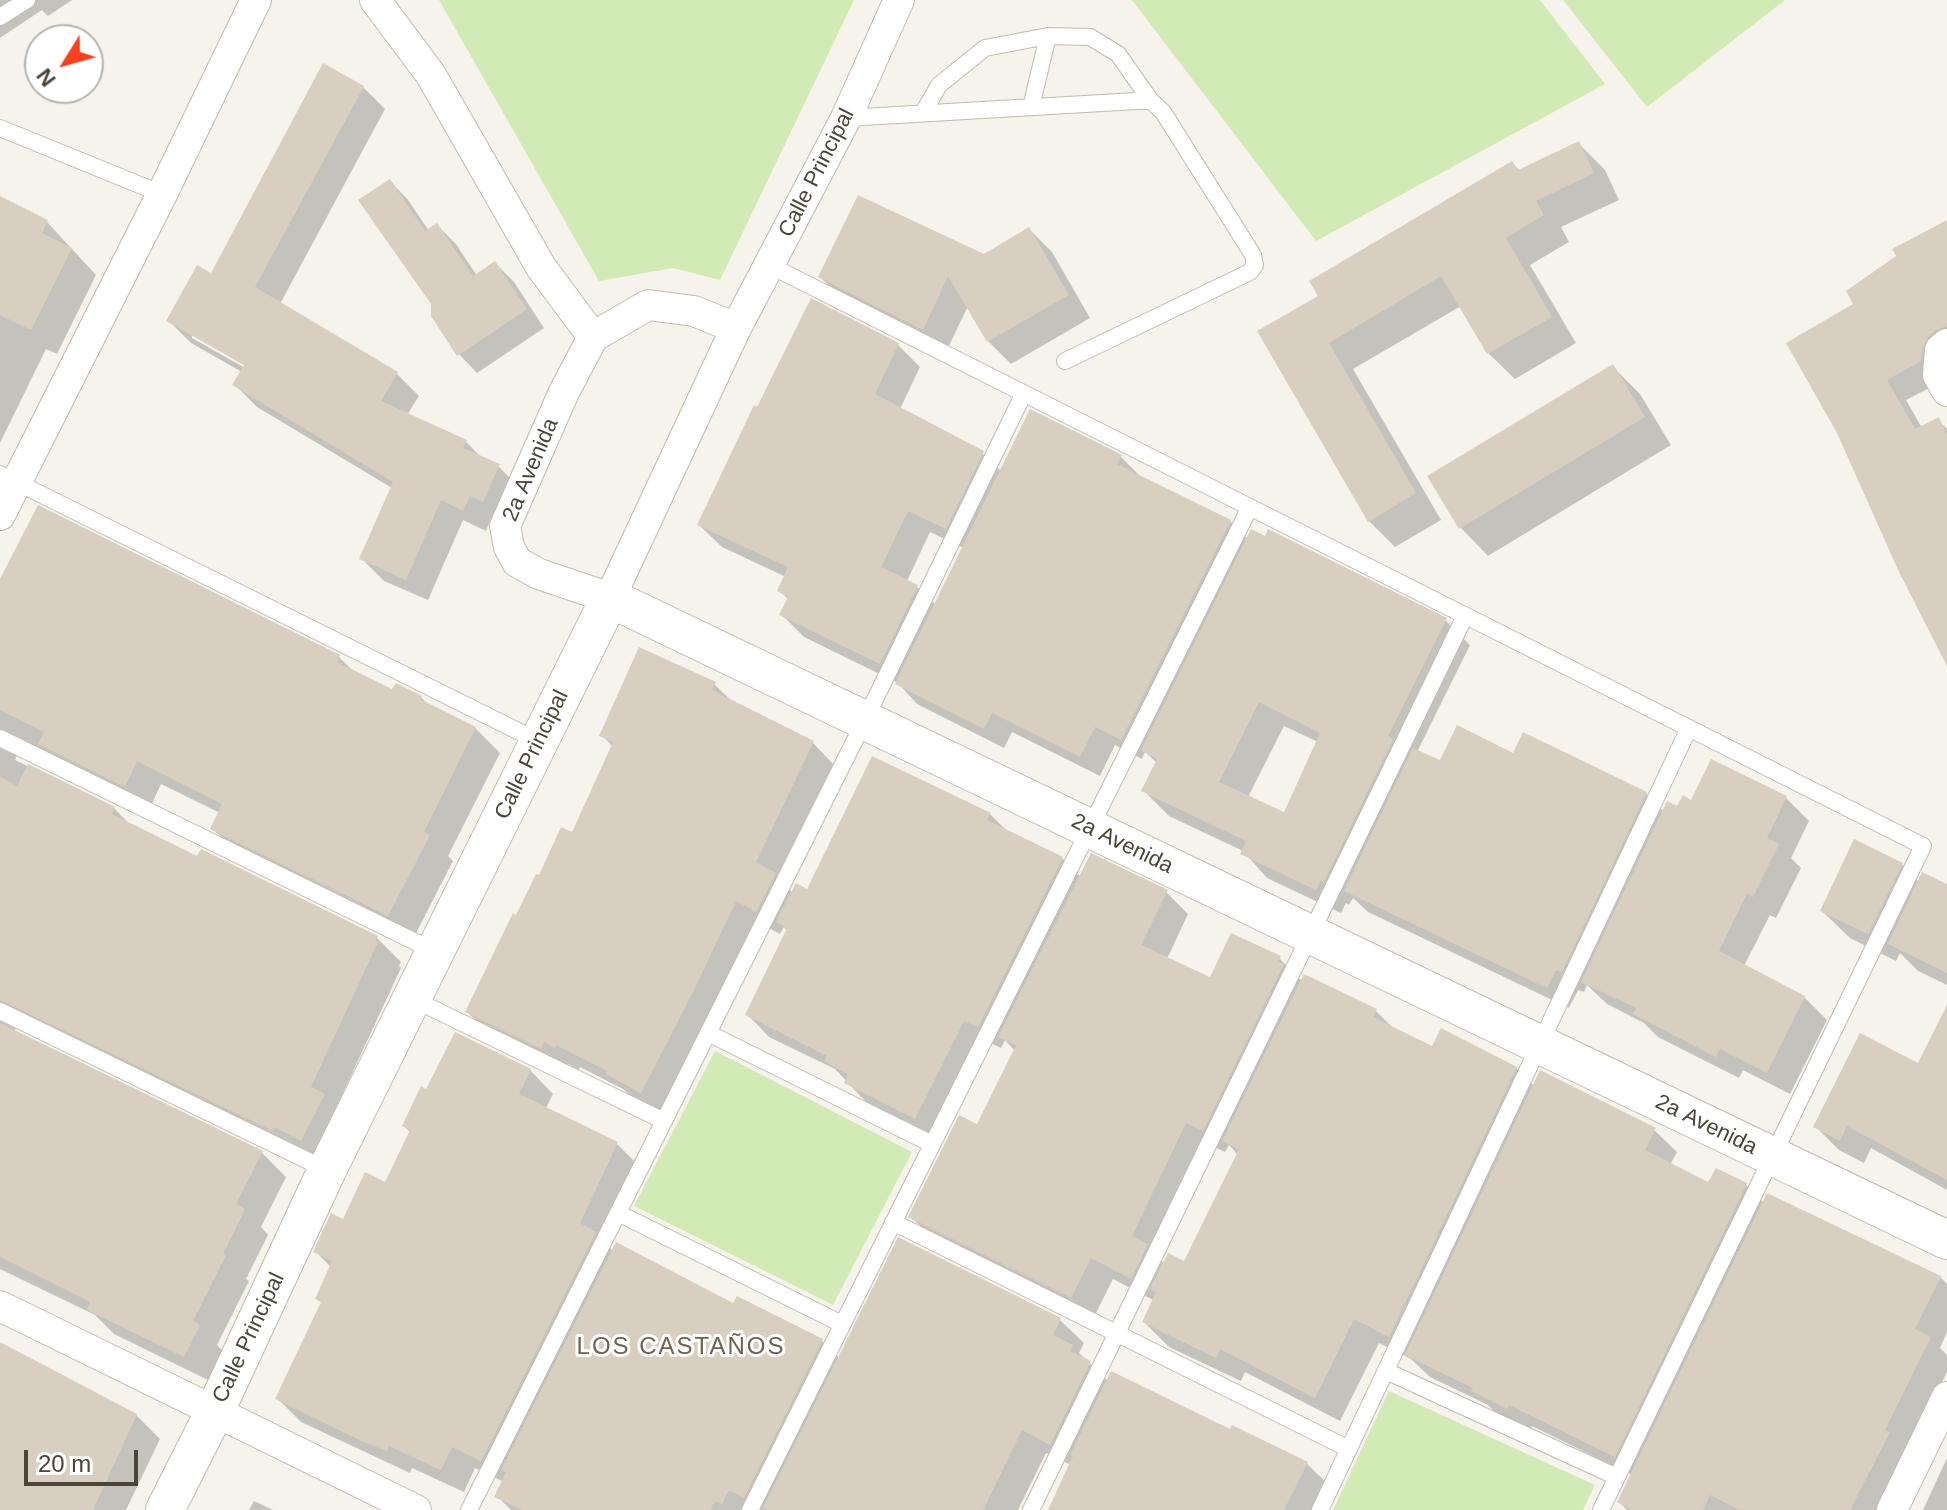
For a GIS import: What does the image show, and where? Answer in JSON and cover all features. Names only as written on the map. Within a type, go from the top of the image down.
[{"type":"street","points":[[0,515],[8,478],[162,194],[256,0]]},
{"type":"street","points":[[375,0],[431,75],[541,267],[593,337],[648,305],[694,311],[736,328]]},
{"type":"street","name":"Calle Principal","points":[[165,1510],[215,1411],[327,1170],[610,598],[736,328],[846,118],[899,0]]},
{"type":"street","name":"2a Avenida","points":[[593,337],[564,392],[505,526],[509,547],[517,562],[539,574],[610,598],[1947,1240]]},
{"type":"street","points":[[1947,344],[1940,350],[1938,375],[1947,391]]},
{"type":"street","points":[[0,1306],[416,1510]]},
{"type":"street","points":[[1892,1510],[1947,1397]]},
{"type":"lane","points":[[0,17],[27,0]]},
{"type":"lane","points":[[923,113],[939,85],[985,48],[1048,36],[1090,37],[1118,54],[1151,101],[1163,112],[1253,255],[1255,265],[1250,272],[1065,361]]},
{"type":"lane","points":[[1031,107],[1048,36]]},
{"type":"lane","points":[[846,118],[1151,101]]},
{"type":"lane","points":[[0,128],[162,194]]},
{"type":"lane","points":[[769,265],[1923,846],[1601,1510]]},
{"type":"lane","points":[[469,1510],[865,720],[1024,393]]},
{"type":"lane","points":[[8,478],[538,741]]},
{"type":"lane","points":[[750,1510],[1250,507]]},
{"type":"lane","points":[[1031,1510],[1465,616]]},
{"type":"lane","points":[[1320,1510],[1689,728]]},
{"type":"lane","points":[[0,738],[436,952]]},
{"type":"lane","points":[[413,999],[664,1121]]},
{"type":"lane","points":[[0,1011],[327,1170]]},
{"type":"lane","points":[[708,1033],[932,1144]]},
{"type":"lane","points":[[618,1213],[842,1324]]},
{"type":"lane","points":[[893,1222],[1349,1449]]},
{"type":"lane","points":[[1386,1371],[1617,1477]]},
{"type":"green space","points":[[439,0],[854,0],[720,280],[673,268],[599,281]]},
{"type":"green space","points":[[1132,0],[1540,0],[1605,84],[1316,241]]},
{"type":"green space","points":[[1563,0],[1785,0],[1647,107]]},
{"type":"green space","points":[[715,1051],[912,1152],[833,1305],[634,1206]]},
{"type":"green space","points":[[1389,1391],[1595,1485],[1583,1510],[1333,1510]]},
{"type":"building","points":[[323,63],[364,86],[255,287],[398,372],[381,401],[467,440],[463,448],[500,464],[483,502],[470,496],[463,511],[441,500],[406,580],[359,559],[393,482],[232,385],[244,365],[166,321],[197,265],[211,273]]},
{"type":"building","points":[[1579,141],[1594,173],[1536,201],[1544,215],[1506,238],[1552,317],[1487,354],[1441,276],[1329,343],[1416,493],[1368,522],[1257,331],[1318,296],[1309,281],[1512,161],[1518,170]]},
{"type":"building","points":[[390,179],[425,231],[437,223],[473,276],[495,261],[527,309],[457,356],[431,316],[431,304],[358,200]]},
{"type":"building","points":[[858,195],[984,254],[1029,227],[1069,295],[987,342],[948,276],[923,330],[818,277]]},
{"type":"building","points":[[0,196],[48,220],[42,233],[72,248],[31,330],[0,315]]},
{"type":"building","points":[[1947,220],[1947,326],[1928,337],[1921,361],[1887,380],[1915,429],[1939,417],[1947,435],[1947,666],[1899,572],[1837,433],[1786,343],[1853,304],[1846,291],[1896,256],[1892,249]]},
{"type":"building","points":[[811,298],[899,343],[875,394],[984,451],[946,529],[908,511],[881,567],[918,585],[880,664],[779,615],[788,597],[777,591],[788,567],[697,525],[754,405],[757,407]]},
{"type":"building","points":[[1613,364],[1645,417],[1459,529],[1427,476]]},
{"type":"building","points":[[1030,409],[1122,455],[1117,464],[1231,520],[1121,740],[1095,727],[1080,757],[992,713],[984,729],[895,684]]},
{"type":"building","points":[[38,505],[340,655],[337,662],[392,689],[396,683],[422,696],[420,699],[476,727],[424,832],[430,835],[388,916],[210,829],[222,804],[137,761],[125,787],[38,744],[44,732],[0,710],[0,579]]},
{"type":"building","points":[[1251,529],[1265,536],[1268,529],[1447,618],[1388,736],[1393,739],[1324,882],[1321,880],[1316,890],[1240,854],[1246,841],[1141,791],[1157,759],[1141,750]],"holes":[[[1259,702],[1320,733],[1284,812],[1219,782]]]},
{"type":"building","points":[[639,647],[716,682],[712,690],[814,741],[756,862],[776,873],[756,912],[736,901],[641,1093],[606,1074],[607,1071],[556,1045],[555,1048],[544,1042],[541,1049],[465,1012],[513,913],[516,915],[536,874],[539,875],[561,827],[572,832],[613,742],[599,736]]},
{"type":"building","points":[[1457,725],[1513,753],[1523,732],[1647,792],[1562,972],[1556,970],[1547,988],[1344,891],[1413,748],[1440,760]]},
{"type":"building","points":[[872,756],[991,813],[987,820],[1063,857],[978,1027],[964,1021],[915,1119],[844,1083],[848,1074],[824,1061],[827,1056],[745,1015],[787,928],[776,922],[796,883],[807,889]]},
{"type":"building","points":[[1711,759],[1787,796],[1767,838],[1779,844],[1753,897],[1747,893],[1719,951],[1805,996],[1767,1073],[1720,1049],[1716,1057],[1633,1014],[1636,1008],[1581,982],[1667,801],[1677,806],[1683,795],[1691,800]]},
{"type":"building","points":[[28,764],[115,807],[112,814],[197,856],[201,849],[378,936],[375,941],[378,942],[311,1087],[325,1094],[301,1141],[275,1127],[273,1131],[0,1000],[0,777],[17,786]]},
{"type":"building","points":[[1854,839],[1903,863],[1868,934],[1820,911]]},
{"type":"building","points":[[1091,853],[1168,890],[1141,945],[1210,977],[1231,933],[1281,956],[1278,961],[1284,964],[1203,1131],[1186,1123],[1132,1236],[1148,1244],[1131,1279],[1091,1258],[1071,1298],[908,1217],[959,1115],[977,1124],[1016,1045],[998,1037]]},
{"type":"building","points":[[1922,872],[1947,884],[1947,973],[1888,944]]},
{"type":"building","points":[[1304,974],[1377,1009],[1373,1017],[1432,1046],[1441,1028],[1517,1067],[1389,1337],[1354,1319],[1315,1398],[1220,1349],[1216,1358],[1142,1322],[1156,1292],[1150,1289],[1168,1253],[1184,1261],[1239,1149],[1222,1141]]},
{"type":"building","points":[[1947,1005],[1947,1180],[1847,1126],[1840,1141],[1813,1127],[1860,1033],[1918,1063]]},
{"type":"building","points":[[0,1023],[263,1151],[236,1204],[245,1209],[193,1321],[200,1325],[184,1357],[87,1310],[90,1302],[0,1257]]},
{"type":"building","points":[[455,1032],[531,1069],[519,1094],[618,1142],[580,1223],[596,1232],[481,1461],[452,1447],[441,1470],[389,1446],[387,1451],[366,1443],[275,1399],[321,1302],[315,1299],[332,1261],[313,1252],[331,1213],[343,1219],[365,1172],[385,1182],[410,1130],[402,1126],[421,1086],[426,1089]]},
{"type":"building","points":[[1540,1070],[1656,1128],[1645,1150],[1708,1182],[1716,1168],[1747,1183],[1615,1457],[1509,1405],[1507,1409],[1471,1391],[1473,1388],[1405,1355]]},
{"type":"building","points":[[1767,1193],[1941,1276],[1915,1329],[1931,1337],[1885,1430],[1890,1432],[1850,1510],[1740,1510],[1710,1495],[1703,1510],[1632,1510],[1617,1502]]},
{"type":"building","points":[[898,1237],[1061,1318],[1053,1335],[1073,1345],[1070,1351],[1091,1361],[1050,1445],[1022,1430],[983,1510],[763,1508]]},
{"type":"building","points":[[616,1242],[733,1303],[737,1296],[823,1339],[744,1498],[729,1490],[722,1504],[715,1501],[710,1510],[523,1510],[494,1497],[506,1472],[501,1470]]},
{"type":"building","points":[[0,1342],[137,1414],[93,1510],[0,1510]]},
{"type":"building","points":[[1111,1371],[1230,1429],[1232,1425],[1308,1462],[1284,1510],[1048,1510],[1073,1456],[1070,1455]]},
{"type":"district","name":"LOS CASTAÑOS","points":[[681,1347]]}]
